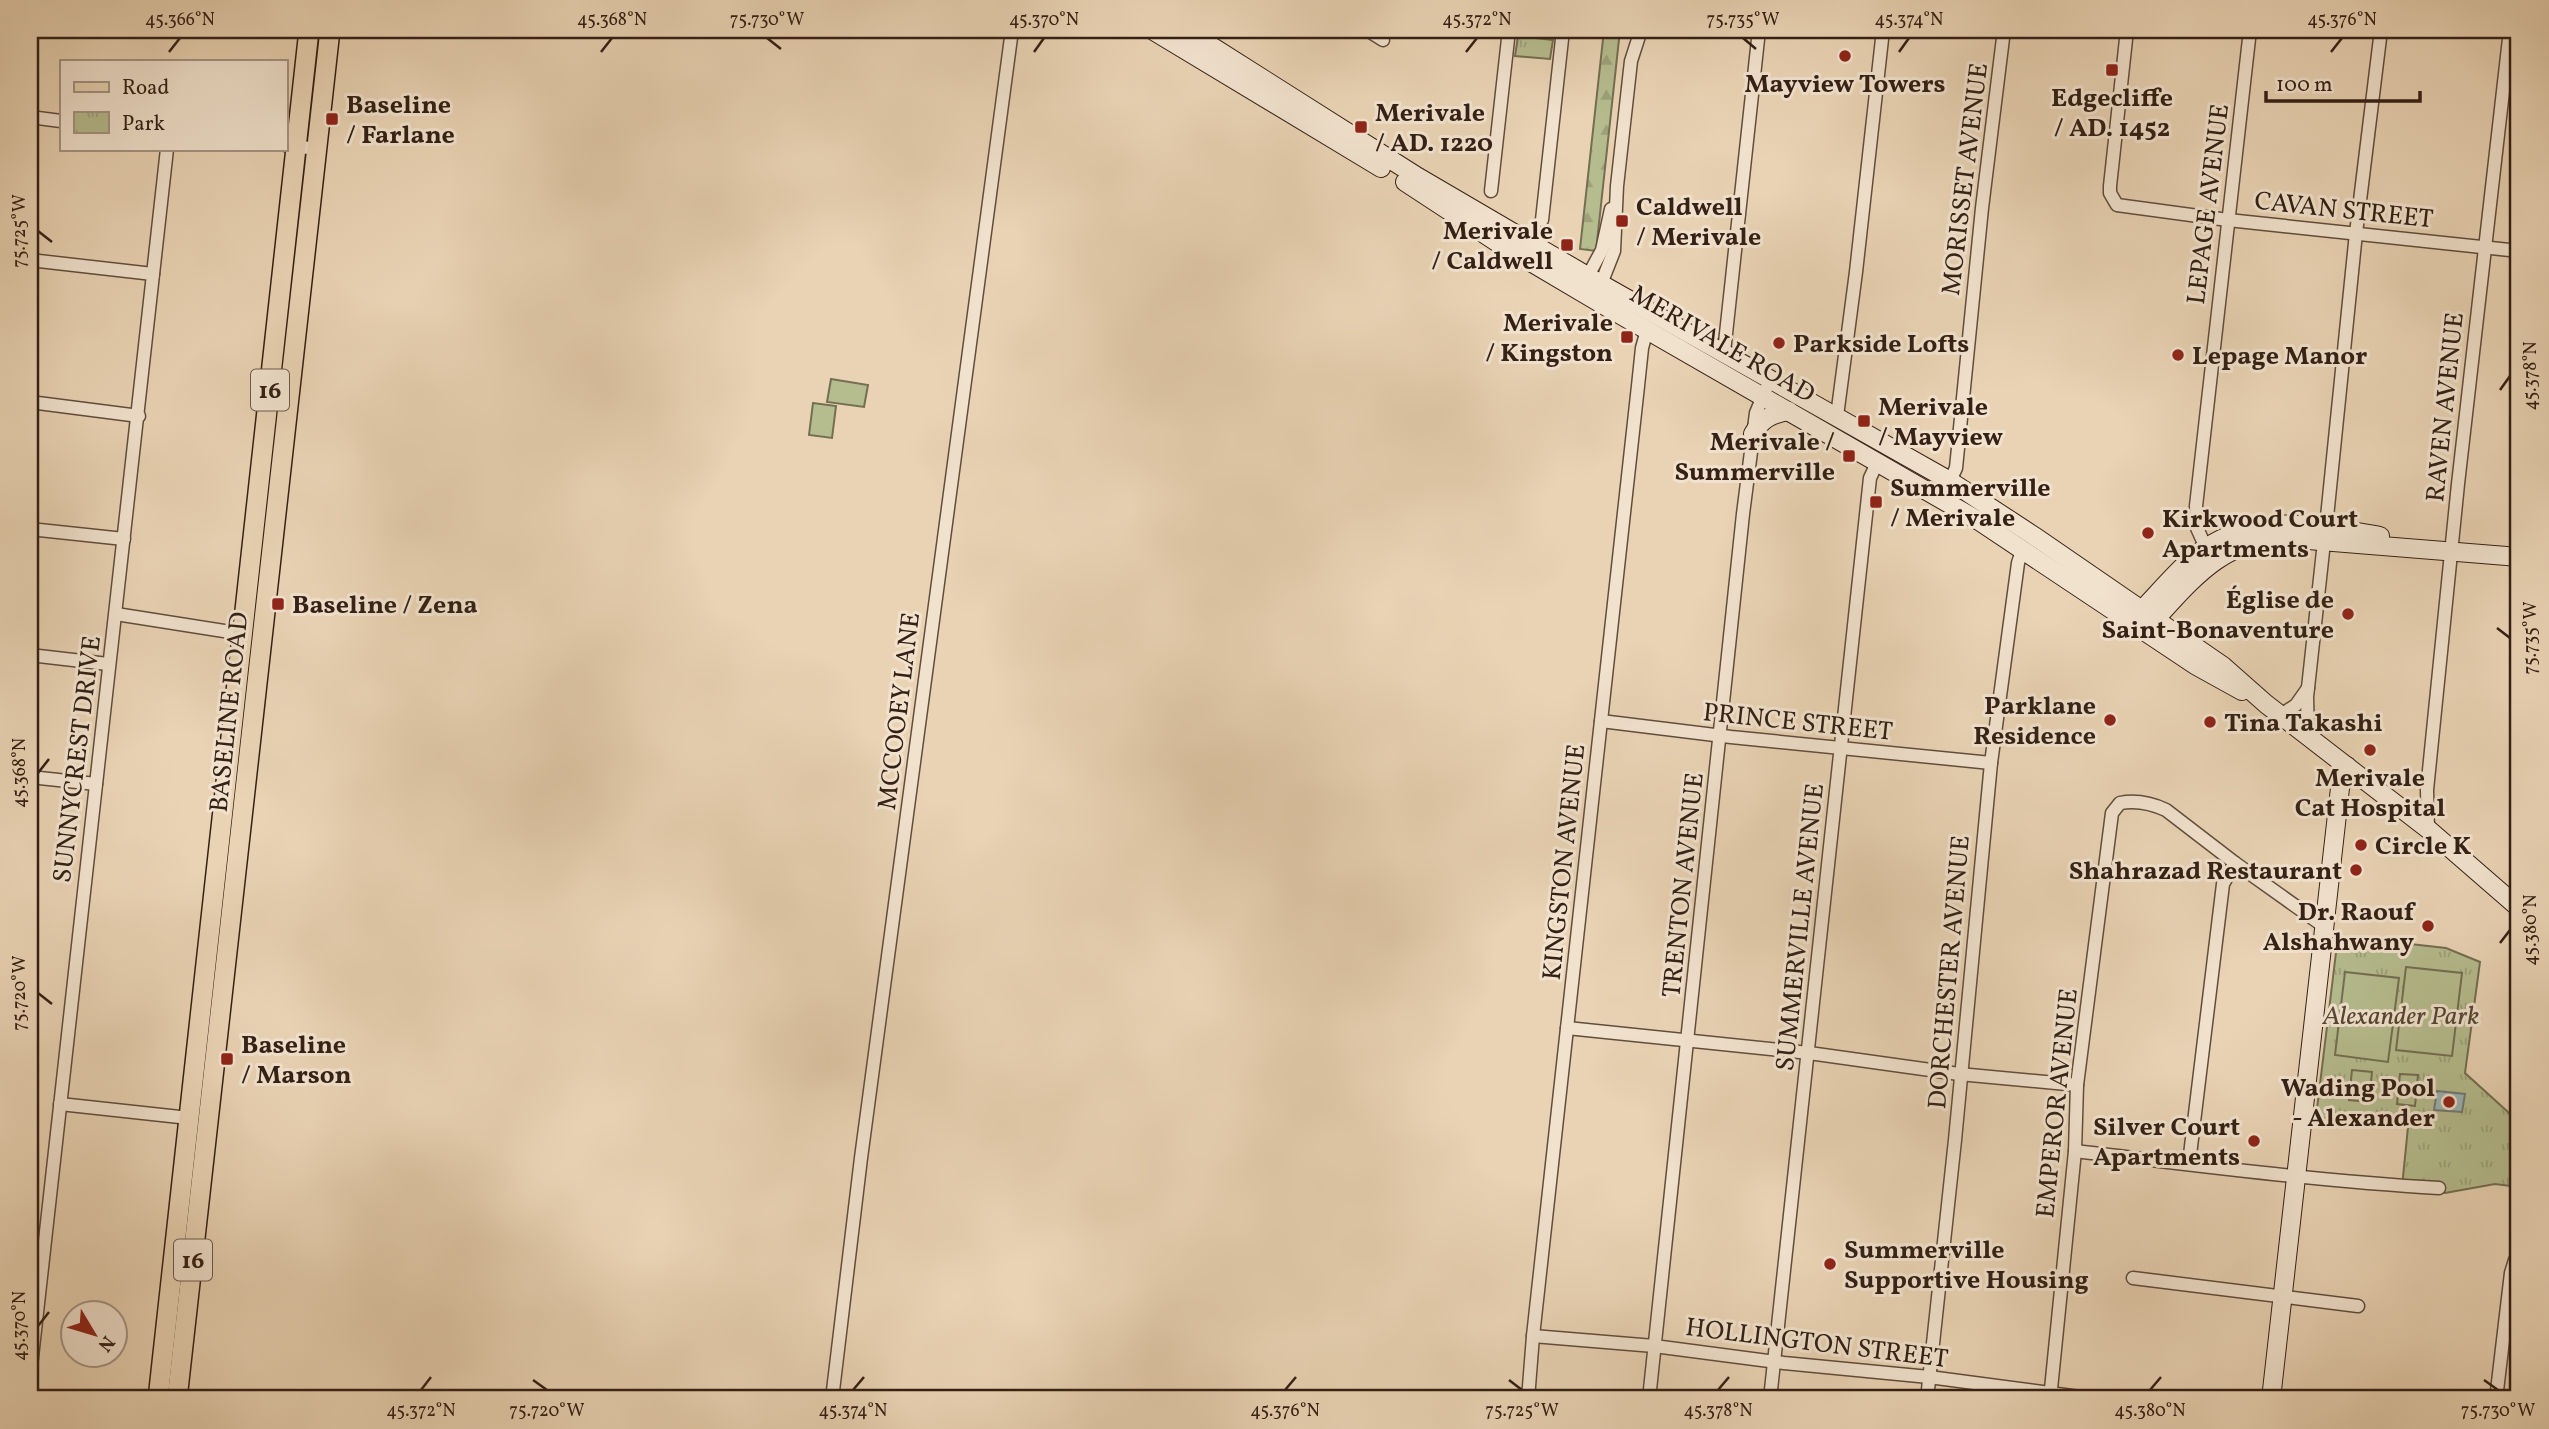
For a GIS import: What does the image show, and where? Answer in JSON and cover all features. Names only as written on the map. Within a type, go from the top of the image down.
[{"type":"main road","name":"BASELINE ROAD","points":[[158,1399],[243,634],[291,146],[309,30]]},
{"type":"main road","name":"BASELINE ROAD","points":[[177,1399],[330,30]]},
{"type":"main road","name":"MERIVALE ROAD","points":[[1152,30],[1414,187],[1495,241],[1942,498],[2022,551],[2223,666],[2428,829],[2519,908]]},
{"type":"main road","name":"MERIVALE ROAD","points":[[1186,30],[1418,177],[1950,481],[2143,620]]},
{"type":"main road","points":[[1753,434],[1764,419],[1789,411]]},
{"type":"main road","points":[[1878,461],[1887,457],[1950,481]]},
{"type":"main road","points":[[2143,620],[2182,568],[2206,548],[2236,533],[2260,525],[2291,524],[2325,535]]},
{"type":"main road","points":[[2143,620],[2207,566],[2242,544],[2263,539],[2325,535],[2519,558]]},
{"type":"main road","points":[[2271,1399],[2340,788],[2347,766]]},
{"type":"street","name":"MCCOOEY LANE","points":[[832,1399],[861,1158],[1012,30]]},
{"type":"street","points":[[1367,30],[1383,40]]},
{"type":"street","points":[[1491,191],[1510,30]]},
{"type":"street","points":[[1542,220],[1563,30]]},
{"type":"street","points":[[1586,295],[1595,280],[1617,186],[1631,61],[1641,30]]},
{"type":"street","points":[[1724,352],[1759,30]]},
{"type":"street","points":[[1837,416],[1857,272],[1882,30]]},
{"type":"street","name":"MORISSET AVENUE","points":[[1942,498],[1956,468],[1961,431],[1982,208],[2004,30]]},
{"type":"street","name":"CAVAN STREET","points":[[2127,30],[2110,193],[2117,205],[2228,220],[2519,251]]},
{"type":"street","name":"LEPAGE AVENUE","points":[[2206,548],[2197,528],[2196,510],[2250,30]]},
{"type":"street","points":[[2308,736],[2308,688],[2356,233],[2381,30]]},
{"type":"street","name":"RAVEN AVENUE","points":[[2428,829],[2427,790],[2451,550],[2510,30]]},
{"type":"street","points":[[30,117],[60,121]]},
{"type":"street","points":[[291,146],[317,149]]},
{"type":"street","name":"SUNNYCREST DRIVE","points":[[30,1375],[167,150]]},
{"type":"street","points":[[30,260],[153,274]]},
{"type":"street","name":"KINGSTON AVENUE","points":[[1528,1399],[1642,348],[1647,330]]},
{"type":"street","name":"TRENTON AVENUE","points":[[1649,1399],[1753,434],[1756,412],[1771,379]]},
{"type":"street","points":[[30,402],[139,416]]},
{"type":"street","name":"SUMMERVILLE AVENUE","points":[[1770,1399],[1870,478],[1878,461]]},
{"type":"street","points":[[30,528],[124,539]]},
{"type":"street","name":"DORCHESTER AVENUE","points":[[1927,1399],[1991,763],[2018,563],[2022,551]]},
{"type":"street","points":[[116,614],[243,634]]},
{"type":"street","points":[[30,655],[108,664]]},
{"type":"street","points":[[2274,709],[2296,705],[2308,688]]},
{"type":"street","name":"PRINCE STREET","points":[[1601,721],[1720,736],[1991,763]]},
{"type":"street","points":[[30,777],[96,784]]},
{"type":"street","points":[[2404,810],[2417,803],[2427,790]]},
{"type":"street","name":"EMPEROR AVENUE","points":[[2050,1397],[2075,1151],[2077,1085],[2112,813],[2120,803],[2132,801],[2155,805],[2235,863]]},
{"type":"street","points":[[2189,1163],[2223,884],[2235,863],[2325,927]]},
{"type":"street","points":[[1567,1028],[1809,1053],[1959,1074],[2077,1085]]},
{"type":"street","points":[[60,1104],[189,1118]]},
{"type":"street","points":[[2075,1151],[2296,1178],[2439,1188]]},
{"type":"street","points":[[2496,1399],[2511,1273],[2519,1256]]},
{"type":"street","points":[[2133,1278],[2358,1306]]},
{"type":"street","name":"HOLLINGTON STREET","points":[[1533,1336],[1654,1346],[1929,1377],[2050,1397],[2095,1399]]},
{"type":"green space","points":[[1604,30],[1620,30],[1596,251],[1580,249]]},
{"type":"green space","points":[[1518,36],[1553,40],[1550,59],[1515,56]]},
{"type":"green space","points":[[831,379],[868,385],[864,407],[827,402]]},
{"type":"green space","points":[[813,403],[836,406],[832,438],[809,435]]},
{"type":"green space","name":"Alexander Park","points":[[2338,936],[2446,948],[2480,962],[2465,1073],[2519,1122],[2519,1187],[2495,1184],[2445,1193],[2402,1187],[2408,1127],[2316,1117]]},
{"type":"green space","points":[[2406,967],[2462,973],[2452,1056],[2396,1050]]},
{"type":"green space","points":[[2345,972],[2399,978],[2388,1062],[2335,1055]]},
{"type":"green space","points":[[2352,1070],[2372,1072],[2369,1102],[2349,1100]]},
{"type":"green space","points":[[2400,1074],[2418,1075],[2415,1106],[2397,1104]]},
{"type":"water","name":"Wading Pool - Alexander","points":[[2437,1091],[2465,1094],[2462,1112],[2434,1110]]},
{"type":"place","name":"Mayview Towers","points":[[1845,56]]},
{"type":"place","name":"Edgecliffe / AD. 1452","points":[[2112,70]]},
{"type":"place","name":"Baseline / Farlane","points":[[332,119]]},
{"type":"place","name":"Merivale / AD. 1220","points":[[1361,127]]},
{"type":"place","name":"Caldwell / Merivale","points":[[1622,221]]},
{"type":"place","name":"Merivale / Caldwell","points":[[1567,245]]},
{"type":"place","name":"Merivale / Kingston","points":[[1627,337]]},
{"type":"place","name":"Parkside Lofts","points":[[1779,343]]},
{"type":"place","name":"Lepage Manor","points":[[2178,355]]},
{"type":"place","name":"Merivale / Mayview","points":[[1864,421]]},
{"type":"place","name":"Merivale / Summerville","points":[[1849,456]]},
{"type":"place","name":"Summerville / Merivale","points":[[1876,502]]},
{"type":"place","name":"Kirkwood Court Apartments","points":[[2148,533]]},
{"type":"place","name":"Baseline / Zena","points":[[278,604]]},
{"type":"place","name":"Église de Saint-Bonaventure","points":[[2348,614]]},
{"type":"place","name":"Parklane Residence","points":[[2110,720]]},
{"type":"place","name":"Tina Takashi","points":[[2210,722]]},
{"type":"place","name":"Merivale Cat Hospital","points":[[2370,750]]},
{"type":"place","name":"Circle K","points":[[2361,845]]},
{"type":"place","name":"Shahrazad Restaurant","points":[[2356,870]]},
{"type":"place","name":"Dr. Raouf Alshahwany","points":[[2428,926]]},
{"type":"place","name":"Baseline / Marson","points":[[227,1059]]},
{"type":"place","name":"Wading Pool - Alexander","points":[[2449,1102]]},
{"type":"place","name":"Silver Court Apartments","points":[[2254,1141]]},
{"type":"place","name":"Summerville Supportive Housing","points":[[1830,1264]]}]
